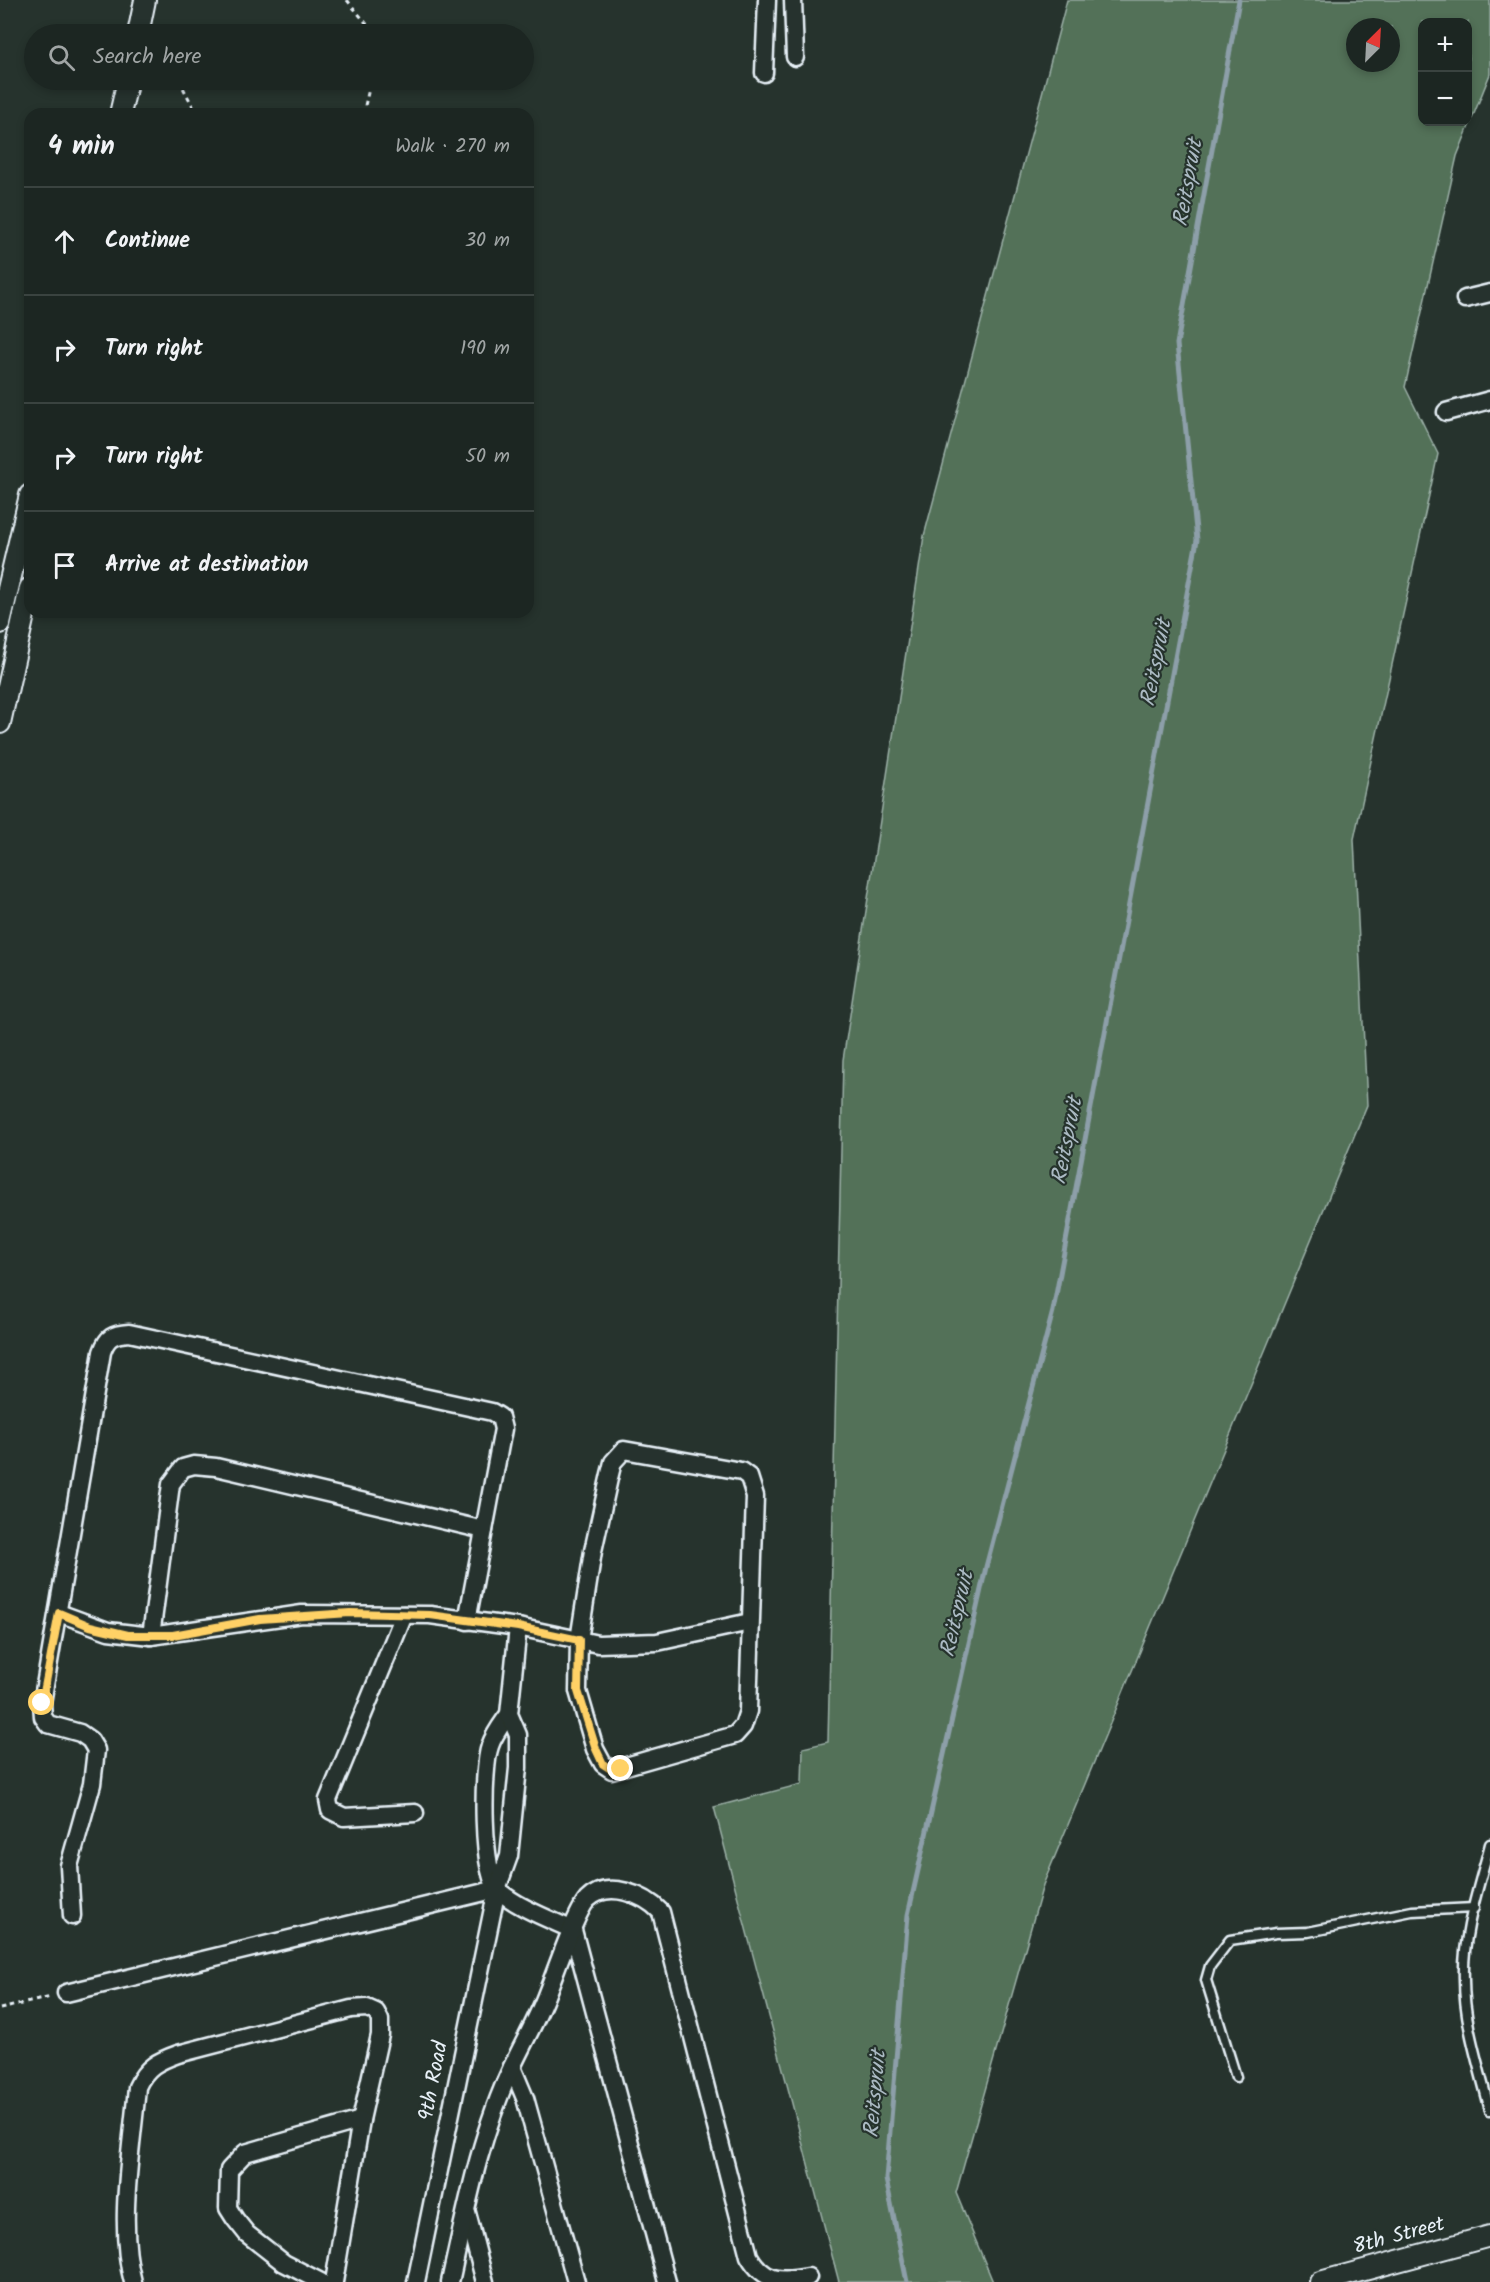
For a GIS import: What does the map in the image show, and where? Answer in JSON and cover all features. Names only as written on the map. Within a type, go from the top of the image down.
[{"type":"street","points":[[140,24],[145,0]]},
{"type":"street","points":[[764,73],[767,0]]},
{"type":"street","points":[[793,0],[795,57]]},
{"type":"street","points":[[121,108],[126,90]]},
{"type":"street","points":[[1466,299],[1490,293]]},
{"type":"street","points":[[1446,412],[1490,400]]},
{"type":"street","points":[[0,623],[24,521]]},
{"type":"street","points":[[0,723],[4,694],[24,612]]},
{"type":"street","points":[[72,1916],[69,1866],[92,1784],[96,1750],[90,1740],[80,1733],[54,1728],[43,1717],[42,1703],[102,1352],[109,1337],[129,1333],[492,1412],[500,1417],[503,1429],[467,1621]]},
{"type":"street","points":[[624,1450],[741,1471],[748,1477],[755,1496],[748,1711],[743,1726],[735,1735],[612,1770],[603,1764],[596,1749],[578,1691],[579,1640],[593,1551],[610,1474],[613,1462],[624,1450]]},
{"type":"street","points":[[152,1636],[171,1484],[183,1468],[194,1465],[216,1467],[484,1530]]},
{"type":"street","points":[[59,1613],[108,1631],[152,1636],[302,1614],[430,1615],[518,1627],[598,1644],[657,1642],[750,1622]]},
{"type":"street","points":[[404,1615],[328,1800],[330,1810],[344,1817],[415,1813]]},
{"type":"street","points":[[518,1627],[509,1714],[489,1746],[485,1766],[486,1858],[497,1890],[542,1916],[573,1930]]},
{"type":"street","name":"9th Road","points":[[416,2282],[497,1890],[509,1856],[518,1768],[518,1735],[509,1714]]},
{"type":"street","points":[[66,1993],[497,1890]]},
{"type":"street","points":[[450,2282],[466,2208],[489,2128],[512,2067],[533,2030],[573,1930],[588,1900],[603,1893],[620,1890],[651,1902],[661,1912],[749,2256],[755,2267],[770,2278],[781,2282],[808,2277]]},
{"type":"street","points":[[573,1930],[667,2282]]},
{"type":"street","points":[[133,2282],[129,2266],[128,2198],[137,2087],[143,2074],[156,2062],[304,2020],[351,2009],[367,2008],[376,2012],[380,2020],[380,2035],[361,2120],[334,2282]]},
{"type":"street","points":[[512,2067],[525,2098],[576,2282]]},
{"type":"street","points":[[321,2282],[284,2263],[248,2234],[235,2220],[228,2208],[230,2170],[245,2153],[361,2120]]},
{"type":"street","points":[[466,2208],[485,2282]]},
{"type":"street","name":"8th Street","points":[[1320,2282],[1490,2236]]},
{"type":"lane","points":[[1490,1844],[1465,1953],[1464,1980],[1469,2025],[1490,2111]]},
{"type":"lane","points":[[1236,2077],[1206,1980],[1213,1960],[1230,1940],[1276,1933],[1308,1932],[1412,1911],[1474,1908]]},
{"type":"path","points":[[347,0],[367,24]]},
{"type":"path","points":[[184,90],[194,108]]},
{"type":"path","points":[[364,108],[369,90]]},
{"type":"path","points":[[0,2009],[66,1993]]},
{"type":"green space","name":"Reitspruit","points":[[1067,0],[1490,0],[1490,74],[1472,119],[1472,18],[1418,18],[1418,126],[1469,126],[1457,156],[1405,387],[1438,454],[1354,839],[1367,1105],[1043,1885],[956,2193],[993,2282],[839,2282],[714,1807],[802,1784],[803,1748],[828,1742],[843,1060],[924,536]]},
{"type":"waterway","name":"Reitspruit","points":[[907,2282],[886,2179],[908,1915],[986,1567],[1053,1311],[1197,540],[1177,344],[1239,0]]},
{"type":"route","points":[[42,1703],[59,1613],[108,1631],[152,1636],[173,1635],[260,1619],[302,1614],[430,1615],[518,1627],[579,1640],[578,1691],[596,1749],[603,1764],[612,1770],[621,1769]]}]
